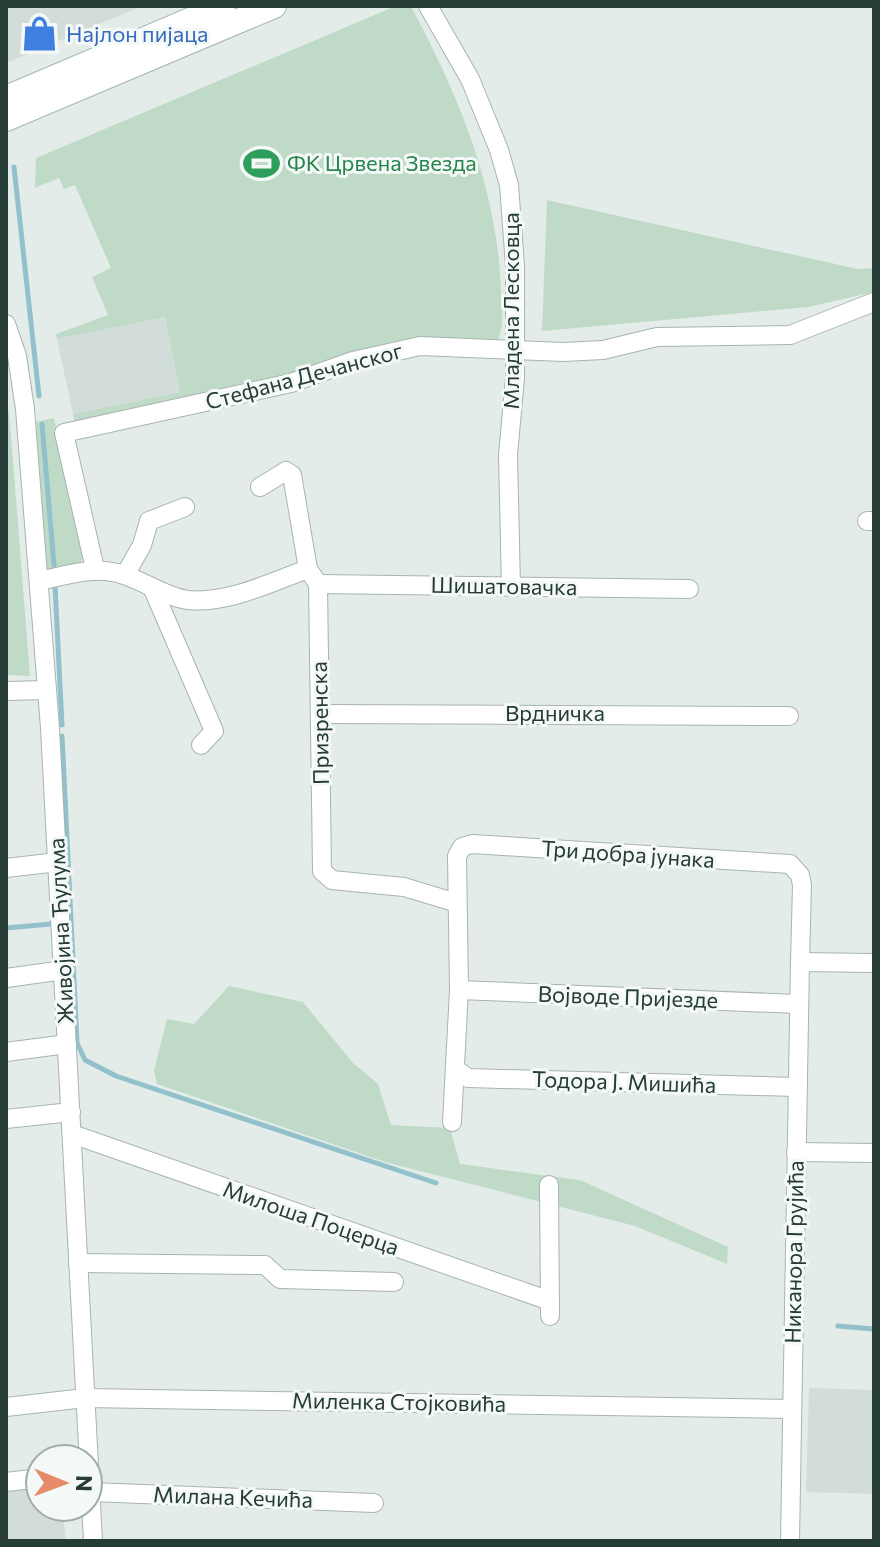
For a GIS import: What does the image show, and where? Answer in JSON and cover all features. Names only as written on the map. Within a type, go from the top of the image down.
[{"type":"main road","points":[[6,98],[223,6]]},
{"type":"main road","points":[[6,119],[274,6]]},
{"type":"street","name":"Младена Лесковца","points":[[428,6],[480,101],[509,185],[515,266],[508,502],[511,587]]},
{"type":"street","name":"Стефана Дечанског","points":[[95,569],[64,433],[291,383],[353,361],[408,348],[514,348],[563,352],[603,350],[657,337],[790,335],[874,302]]},
{"type":"street","name":"Живојина Ћулума","points":[[6,324],[17,356],[14,390],[39,581],[47,690],[87,1443]]},
{"type":"street","name":"Призренска","points":[[260,487],[286,471],[292,475],[313,577],[321,714],[322,871],[332,880],[404,887],[457,903]]},
{"type":"street","points":[[125,575],[142,545],[149,521],[185,507]]},
{"type":"street","name":"Шишатовачка","points":[[95,569],[125,575],[175,597],[216,599],[313,577],[511,587],[689,589]]},
{"type":"street","points":[[39,581],[95,569]]},
{"type":"street","points":[[152,587],[214,731],[201,745]]},
{"type":"street","points":[[6,691],[47,690]]},
{"type":"street","name":"Врдничка","points":[[321,714],[789,716]]},
{"type":"street","name":"Три добра јунака","points":[[457,903],[457,856],[462,847],[472,844],[783,864]]},
{"type":"street","points":[[6,868],[58,862]]},
{"type":"street","name":"Никанора Грујића","points":[[783,864],[795,869],[802,885],[797,1004],[790,1541]]},
{"type":"street","points":[[452,1122],[459,990],[457,903]]},
{"type":"street","points":[[800,962],[874,963]]},
{"type":"street","points":[[6,978],[64,970]]},
{"type":"street","name":"Војводе Пријезде","points":[[459,990],[797,1004]]},
{"type":"street","points":[[6,1052],[67,1044]]},
{"type":"street","name":"Тодора Ј. Мишића","points":[[455,1069],[468,1078],[796,1087]]},
{"type":"street","points":[[6,1119],[71,1112]]},
{"type":"street","name":"Милоша Поцерца","points":[[72,1134],[550,1308],[549,1185]]},
{"type":"street","points":[[796,1152],[874,1153]]},
{"type":"street","name":"Милоша Поцерца","points":[[78,1263],[265,1265],[280,1279],[394,1282]]},
{"type":"street","name":"Миленка Стојковића","points":[[6,1407],[85,1398],[792,1409]]},
{"type":"street","name":"Милана Кечића","points":[[104,1493],[374,1503]]},
{"type":"shaded area","name":"Најлон пијаца","points":[[6,6],[142,6],[6,63]]},
{"type":"shaded area","points":[[165,317],[180,392],[73,414],[57,339]]},
{"type":"shaded area","points":[[809,1388],[874,1390],[874,1494],[806,1492]]},
{"type":"shaded area","points":[[24,1486],[24,1523],[64,1523],[66,1541],[6,1541],[6,1488]]},
{"type":"green space","points":[[396,6],[412,8],[446,76],[484,180],[498,253],[502,316],[498,339],[415,338],[392,342],[284,377],[75,422],[73,414],[180,392],[165,317],[57,339],[56,334],[108,315],[92,277],[111,268],[75,185],[64,189],[59,178],[35,188],[36,158]]},
{"type":"green space","points":[[547,200],[858,269],[874,268],[874,292],[808,307],[542,331]]},
{"type":"green space","points":[[9,411],[30,676],[6,675],[6,412]]},
{"type":"green space","points":[[54,418],[83,556],[80,565],[47,573],[36,422]]},
{"type":"green space","points":[[229,986],[303,1002],[353,1063],[378,1084],[391,1125],[450,1128],[460,1164],[580,1180],[728,1247],[727,1264],[635,1226],[385,1162],[157,1084],[154,1070],[167,1019],[194,1024]]},
{"type":"waterway","points":[[14,167],[39,396]]},
{"type":"waterway","points":[[42,424],[54,565]]},
{"type":"waterway","points":[[55,586],[62,725]]},
{"type":"waterway","points":[[62,736],[77,1043],[85,1060],[116,1076],[436,1183]]},
{"type":"waterway","points":[[6,928],[51,924]]},
{"type":"waterway","points":[[838,1326],[874,1329]]},
{"type":"place","name":"Најлон пијаца","points":[[40,34]]},
{"type":"place","name":"ФК Црвена Звезда","points":[[261,163]]}]
